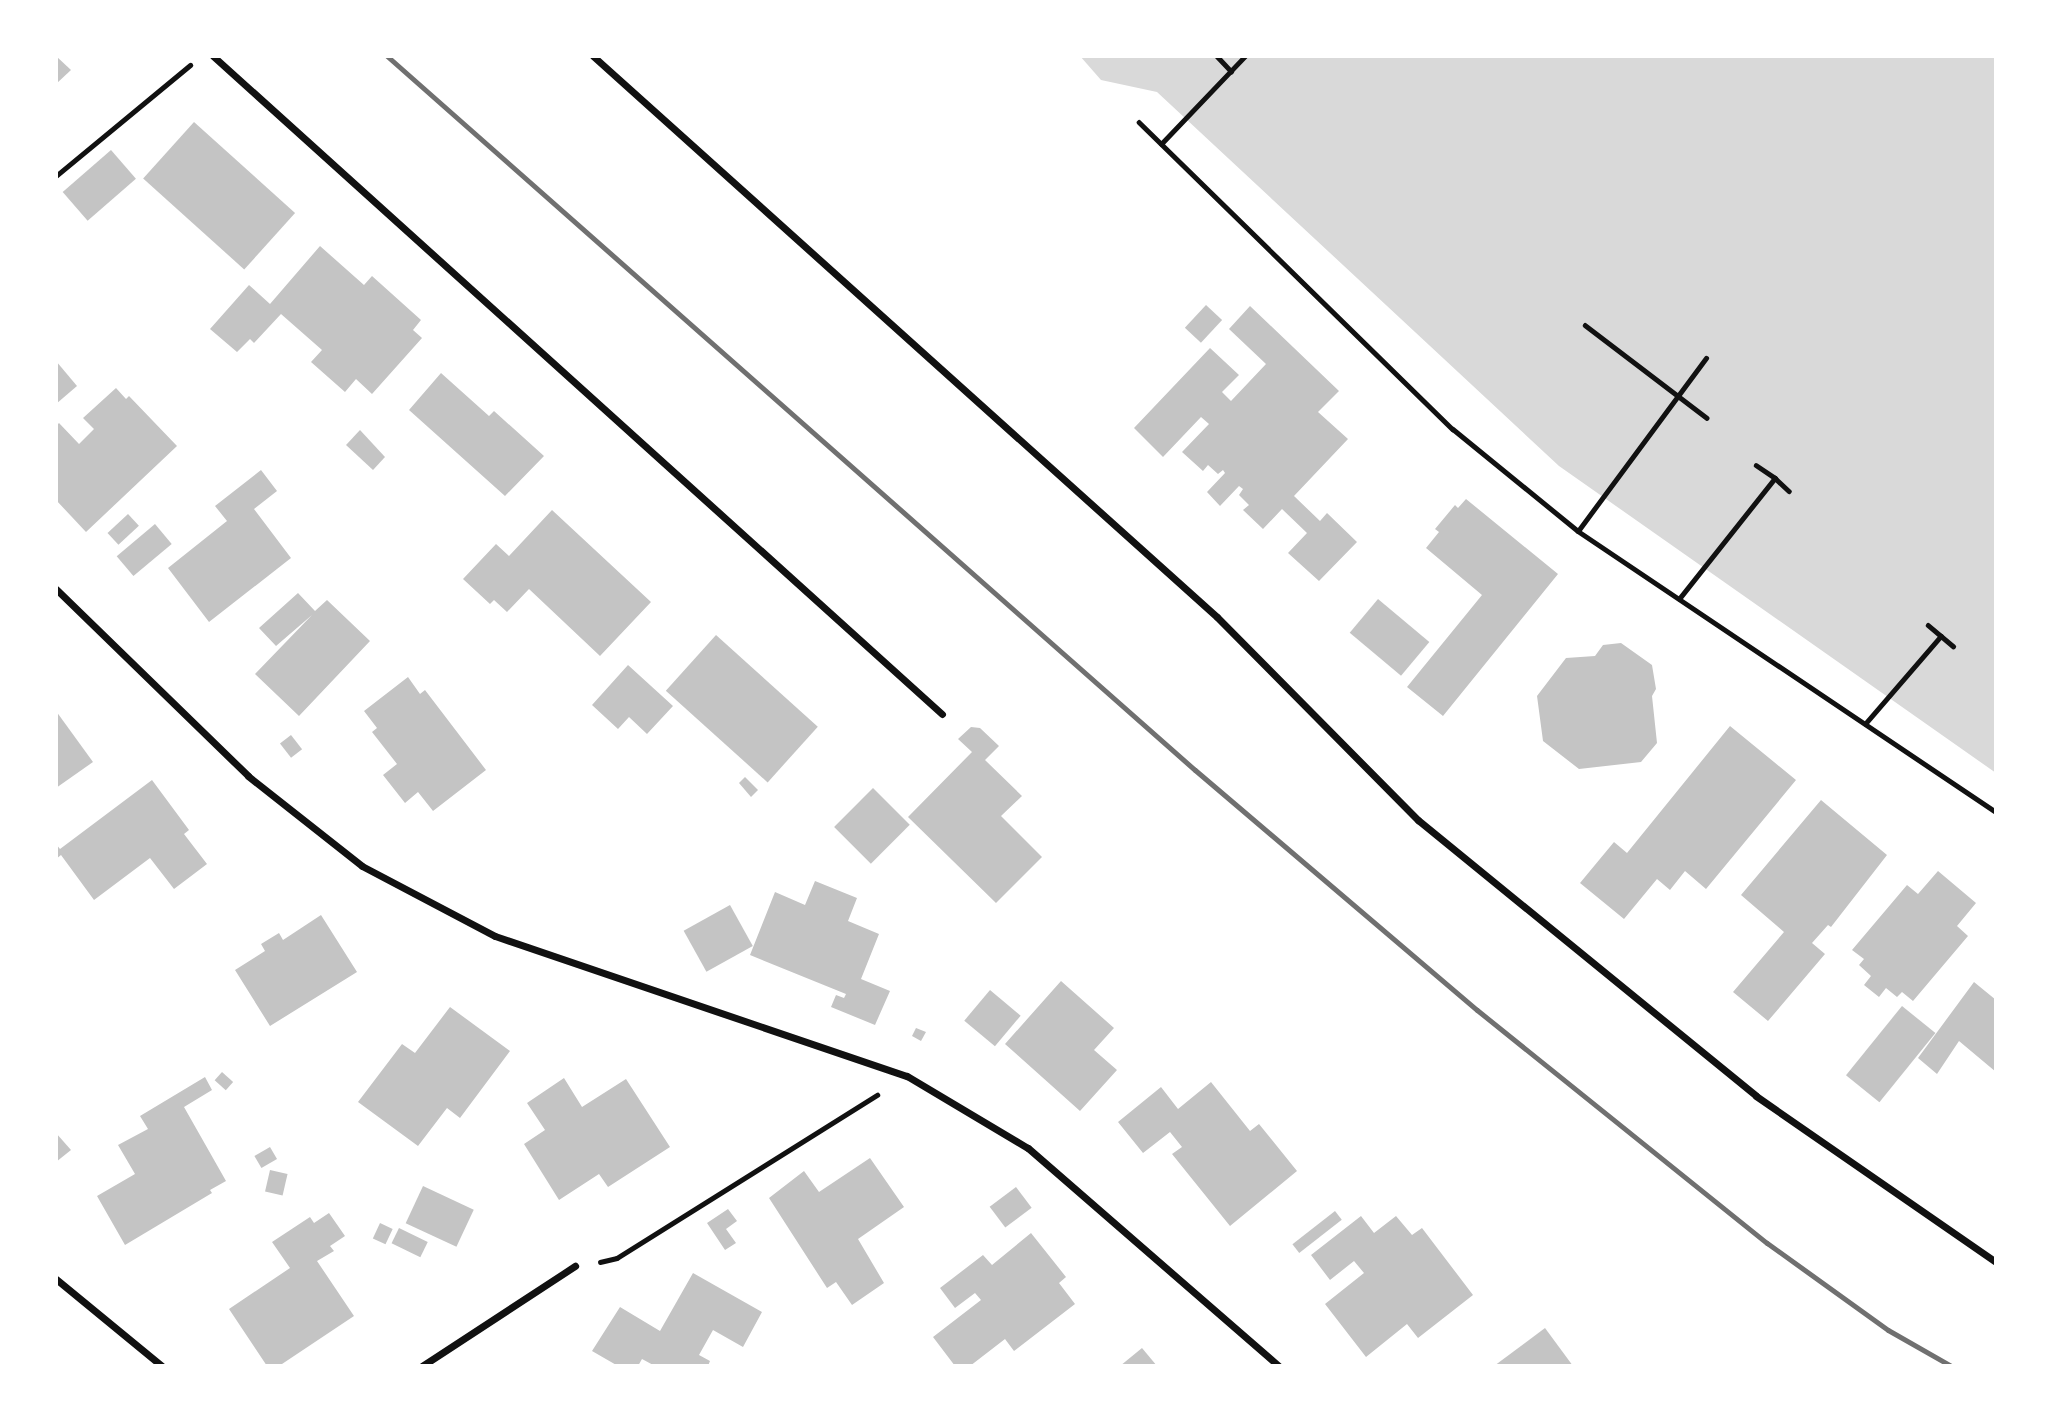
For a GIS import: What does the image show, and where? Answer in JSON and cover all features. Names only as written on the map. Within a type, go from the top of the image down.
[{"type":"street","points":[[213,56],[942,714]]},
{"type":"street","points":[[593,56],[1217,617],[1418,820],[1756,1096],[1996,1262]]},
{"type":"street","points":[[56,589],[248,776],[362,866],[495,936],[907,1076],[1028,1148],[1279,1366]]},
{"type":"street","points":[[422,1366],[575,1266]]},
{"type":"street","points":[[56,1279],[162,1366]]},
{"type":"path","points":[[56,176],[201,56]]},
{"type":"path","points":[[1217,56],[1231,71]]},
{"type":"path","points":[[1161,144],[1245,56]]},
{"type":"path","points":[[1139,122],[1453,429],[1578,531],[1996,812]]},
{"type":"path","points":[[1585,325],[1707,418]]},
{"type":"path","points":[[1578,531],[1706,358]]},
{"type":"path","points":[[1756,465],[1789,491]]},
{"type":"path","points":[[1679,599],[1775,478]]},
{"type":"path","points":[[1928,625],[1953,646]]},
{"type":"path","points":[[1865,724],[1941,636]]},
{"type":"path","points":[[575,1266],[617,1258],[907,1076]]},
{"type":"shaded area","points":[[1080,56],[1996,56],[1996,773],[1559,466],[1157,92],[1101,80]]},
{"type":"building","points":[[56,56],[71,70],[56,84]]},
{"type":"building","points":[[194,122],[295,213],[244,269],[143,178]]},
{"type":"building","points":[[111,150],[136,179],[88,221],[63,192]]},
{"type":"building","points":[[320,246],[364,285],[372,276],[421,320],[413,330],[422,338],[372,394],[356,379],[345,392],[311,362],[322,350],[281,314],[254,343],[250,339],[237,352],[210,329],[249,285],[270,304]]},
{"type":"building","points":[[1206,305],[1222,320],[1201,343],[1185,328]]},
{"type":"building","points":[[1250,306],[1339,391],[1318,412],[1348,439],[1294,496],[1320,521],[1327,513],[1357,542],[1319,581],[1288,553],[1307,533],[1282,509],[1263,529],[1243,510],[1249,505],[1239,495],[1243,489],[1239,486],[1220,506],[1207,492],[1225,473],[1223,470],[1218,474],[1208,465],[1203,471],[1182,452],[1209,424],[1201,417],[1163,457],[1134,428],[1210,348],[1239,375],[1222,392],[1231,401],[1266,364],[1229,329]]},
{"type":"building","points":[[56,361],[77,386],[56,404]]},
{"type":"building","points":[[441,373],[489,416],[494,411],[544,456],[505,496],[409,410]]},
{"type":"building","points":[[116,388],[126,399],[129,396],[177,446],[86,532],[56,500],[56,426],[59,423],[79,444],[94,429],[83,418]]},
{"type":"building","points":[[360,430],[385,457],[373,470],[346,445]]},
{"type":"building","points":[[261,470],[277,491],[254,509],[291,558],[209,622],[168,568],[227,521],[215,506]]},
{"type":"building","points":[[1466,499],[1558,574],[1443,716],[1407,687],[1482,595],[1426,548],[1439,532],[1435,529],[1455,505],[1458,508]]},
{"type":"building","points":[[552,510],[651,602],[600,656],[529,589],[507,612],[494,600],[490,604],[463,579],[496,544],[509,556]]},
{"type":"building","points":[[128,514],[139,526],[118,545],[108,533]]},
{"type":"building","points":[[155,524],[172,544],[133,576],[117,556]]},
{"type":"building","points":[[298,593],[315,611],[327,600],[370,641],[299,716],[255,674],[312,615],[276,646],[259,628]]},
{"type":"building","points":[[1378,599],[1429,642],[1401,676],[1350,633]]},
{"type":"building","points":[[716,635],[818,727],[768,782],[666,691]]},
{"type":"building","points":[[1621,643],[1652,665],[1656,689],[1652,696],[1657,743],[1641,762],[1579,769],[1543,741],[1537,696],[1566,658],[1595,656],[1603,645]]},
{"type":"building","points":[[628,665],[673,706],[647,734],[629,717],[618,729],[592,705]]},
{"type":"building","points":[[408,677],[420,694],[425,690],[486,770],[433,811],[418,792],[405,803],[383,775],[397,764],[372,732],[377,728],[364,711]]},
{"type":"building","points":[[56,711],[93,762],[56,788]]},
{"type":"building","points":[[1730,726],[1796,780],[1706,889],[1685,871],[1670,890],[1657,879],[1624,919],[1580,883],[1614,842],[1627,853]]},
{"type":"building","points":[[971,727],[980,728],[999,746],[985,760],[1022,796],[1001,816],[1042,857],[996,903],[908,817],[972,752],[958,739]]},
{"type":"building","points":[[291,735],[302,749],[291,758],[280,744]]},
{"type":"building","points":[[745,777],[758,790],[751,797],[739,783]]},
{"type":"building","points":[[152,780],[189,830],[184,834],[207,864],[174,889],[150,858],[94,900],[61,855],[56,859],[56,844],[60,849]]},
{"type":"building","points":[[873,788],[910,825],[871,864],[834,827]]},
{"type":"building","points":[[1821,800],[1887,855],[1831,927],[1828,925],[1812,943],[1825,954],[1768,1021],[1733,992],[1784,932],[1741,895]]},
{"type":"building","points":[[1938,871],[1976,903],[1957,926],[1968,936],[1913,1001],[1902,992],[1897,997],[1886,988],[1879,997],[1864,985],[1871,976],[1859,965],[1864,959],[1852,950],[1907,885],[1918,894]]},
{"type":"building","points":[[815,881],[857,898],[848,921],[879,934],[861,979],[890,991],[875,1025],[831,1007],[836,995],[844,998],[846,994],[750,955],[775,892],[805,905]]},
{"type":"building","points":[[730,905],[753,946],[706,972],[684,931]]},
{"type":"building","points":[[321,915],[357,972],[270,1026],[235,970],[265,951],[261,944],[279,933],[283,940]]},
{"type":"building","points":[[1061,981],[1114,1028],[1094,1050],[1117,1070],[1080,1111],[1005,1044]]},
{"type":"building","points":[[1974,982],[1996,1000],[1996,1072],[1959,1041],[1937,1074],[1918,1058]]},
{"type":"building","points":[[990,990],[1021,1016],[995,1046],[964,1021]]},
{"type":"building","points":[[1902,1006],[1935,1033],[1879,1102],[1846,1075]]},
{"type":"building","points":[[450,1007],[510,1051],[460,1118],[447,1108],[418,1146],[358,1102],[402,1044],[415,1053]]},
{"type":"building","points":[[916,1028],[926,1032],[921,1041],[912,1036]]},
{"type":"building","points":[[222,1072],[233,1082],[226,1090],[215,1080]]},
{"type":"building","points":[[205,1077],[212,1090],[184,1107],[226,1181],[210,1190],[212,1193],[125,1245],[97,1196],[135,1174],[118,1145],[148,1129],[140,1116]]},
{"type":"building","points":[[564,1078],[582,1107],[626,1079],[670,1147],[608,1187],[599,1174],[559,1200],[524,1144],[545,1130],[527,1103]]},
{"type":"building","points":[[1211,1082],[1250,1131],[1259,1124],[1297,1171],[1230,1226],[1172,1154],[1182,1147],[1170,1132],[1143,1153],[1118,1122],[1161,1087],[1178,1109]]},
{"type":"building","points":[[56,1133],[71,1150],[56,1162]]},
{"type":"building","points":[[270,1147],[277,1159],[261,1168],[254,1156]]},
{"type":"building","points":[[870,1158],[904,1207],[858,1239],[884,1283],[852,1305],[836,1282],[827,1288],[769,1198],[804,1171],[819,1192]]},
{"type":"building","points":[[270,1170],[288,1174],[283,1195],[265,1191]]},
{"type":"building","points":[[423,1186],[474,1210],[456,1247],[406,1223]]},
{"type":"building","points":[[1016,1187],[1032,1208],[1005,1228],[990,1207]]},
{"type":"building","points":[[728,1209],[737,1221],[726,1229],[736,1243],[725,1250],[707,1223]]},
{"type":"building","points":[[1335,1211],[1342,1220],[1299,1253],[1292,1244]]},
{"type":"building","points":[[329,1213],[345,1236],[330,1246],[334,1251],[317,1261],[354,1316],[279,1366],[267,1366],[229,1309],[290,1268],[272,1242],[310,1217],[314,1223]]},
{"type":"building","points":[[1361,1216],[1374,1233],[1396,1216],[1412,1235],[1422,1228],[1473,1295],[1418,1338],[1407,1324],[1366,1357],[1325,1304],[1364,1273],[1354,1261],[1330,1280],[1311,1255]]},
{"type":"building","points":[[380,1223],[393,1229],[386,1244],[373,1238]]},
{"type":"building","points":[[399,1228],[428,1242],[420,1257],[392,1243]]},
{"type":"building","points":[[1031,1233],[1066,1277],[1059,1283],[1075,1304],[1014,1351],[1005,1339],[970,1366],[955,1366],[933,1337],[981,1300],[975,1293],[955,1308],[940,1288],[983,1255],[992,1265]]},
{"type":"building","points":[[693,1273],[762,1312],[743,1347],[713,1330],[699,1355],[710,1361],[708,1366],[655,1366],[642,1359],[638,1366],[618,1366],[592,1351],[620,1307],[660,1331]]},
{"type":"building","points":[[1545,1328],[1573,1366],[1494,1366]]},
{"type":"building","points":[[1142,1348],[1157,1366],[1120,1366]]},
{"type":"railway","points":[[387,56],[1195,770],[1477,1010],[1767,1243],[1888,1330],[1951,1366]]}]
